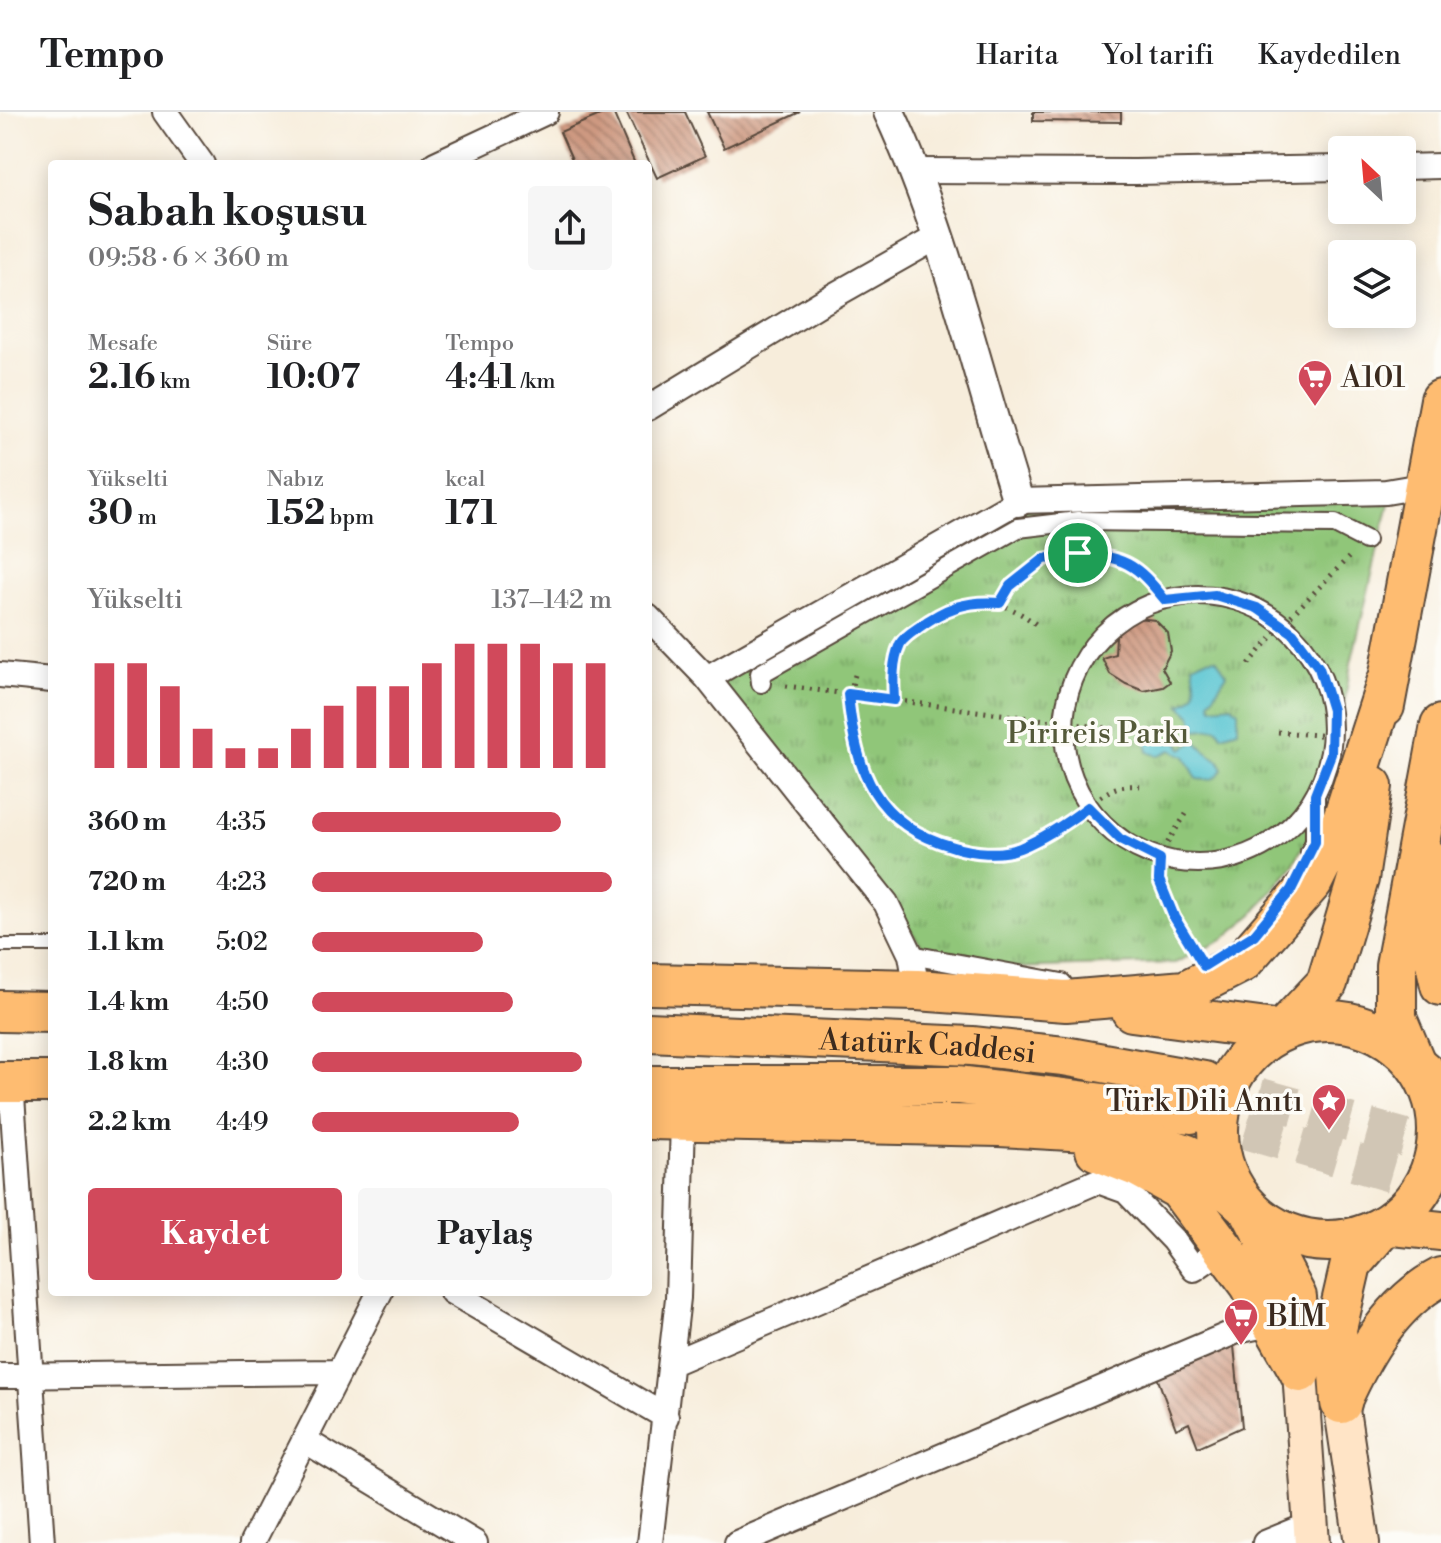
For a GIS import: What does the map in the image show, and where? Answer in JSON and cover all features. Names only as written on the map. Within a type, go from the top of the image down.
[{"type":"highway","points":[[1300,1372],[1296,1297],[1250,1209],[1229,1181],[1218,1147],[1219,1112],[1230,1078],[1252,1051],[1282,1031],[1327,983],[1358,879],[1388,680],[1441,400]]},
{"type":"highway","points":[[1066,1001],[1185,991],[1242,962],[1312,882],[1342,822],[1388,680]]},
{"type":"highway","points":[[1341,1403],[1336,1329],[1351,1264],[1384,1225],[1413,1201],[1432,1169],[1438,1132],[1428,1073],[1396,1018],[1396,966],[1440,732]]},
{"type":"highway","points":[[1427,794],[1433,874],[1434,954],[1441,985]]},
{"type":"highway","points":[[652,984],[914,972],[1066,1001],[1282,1031],[1317,1021],[1353,1024],[1387,1038],[1428,1073]]},
{"type":"highway","points":[[0,1011],[48,1012]]},
{"type":"highway","points":[[6,1082],[48,1082]]},
{"type":"highway","points":[[666,1119],[999,1126],[1123,1133],[1187,1155],[1279,1230],[1314,1240],[1350,1239],[1384,1225]]},
{"type":"highway","points":[[999,1126],[1101,1152],[1137,1166],[1179,1189],[1250,1284],[1300,1372]]},
{"type":"main road","name":"Atatürk Caddesi","points":[[652,1032],[972,1046],[1064,1056],[1197,1097],[959,1085],[652,1085]]},
{"type":"main road","points":[[1384,1225],[1441,1231]]},
{"type":"main road","points":[[1362,1543],[1341,1403],[1355,1372],[1395,1312],[1427,1284],[1441,1277]]},
{"type":"main road","points":[[1300,1372],[1310,1534]]},
{"type":"street","points":[[165,112],[199,160]]},
{"type":"street","points":[[442,160],[518,118],[546,112]]},
{"type":"street","points":[[889,112],[916,171],[939,236],[1018,501]]},
{"type":"street","points":[[1416,167],[1441,166]]},
{"type":"street","points":[[916,171],[1135,172],[1328,168]]},
{"type":"street","points":[[652,406],[819,304],[939,236]]},
{"type":"street","points":[[707,678],[1018,501],[1386,492],[1427,485]]},
{"type":"street","points":[[761,683],[760,674],[1018,528],[1078,521],[1335,524],[1366,540]]},
{"type":"street","points":[[1215,595],[1257,608],[1282,625],[1293,633],[1319,668],[1332,710],[1331,754],[1315,795],[1287,830],[1249,854],[1205,864],[1160,859],[1120,839],[1088,807],[1068,767],[1063,722],[1073,679],[1096,642],[1130,613],[1165,600],[1215,595]]},
{"type":"street","points":[[652,621],[707,678],[886,903],[914,972],[1074,986],[1168,980],[1204,966],[1254,935],[1291,890],[1315,842],[1315,795]]},
{"type":"street","points":[[0,675],[48,680]]},
{"type":"street","points":[[6,1082],[32,1376],[42,1543]]},
{"type":"street","points":[[650,1543],[678,1298],[666,1119]]},
{"type":"street","points":[[672,1363],[1098,1181],[1126,1191],[1173,1240],[1194,1269],[1207,1260],[1218,1239]]},
{"type":"street","points":[[252,1543],[378,1296]]},
{"type":"street","points":[[459,1296],[666,1417]]},
{"type":"street","points":[[737,1543],[1237,1331],[1270,1324]]},
{"type":"street","points":[[0,1376],[338,1372]]},
{"type":"street","points":[[304,1440],[475,1543]]},
{"type":"street","points":[[1265,1543],[1310,1534]]},
{"type":"lane","points":[[0,945],[48,945]]},
{"type":"path","points":[[1249,664],[1282,625],[1366,540]]},
{"type":"path","points":[[1000,603],[1010,586],[1044,559],[1078,553],[1116,557],[1146,575],[1165,600]]},
{"type":"path","points":[[894,700],[893,667],[901,641],[947,608],[977,601],[1000,603],[1037,625]]},
{"type":"path","points":[[855,675],[848,694],[851,728],[862,771],[877,798],[899,823],[936,843],[974,853],[1017,849],[1061,827],[1118,787],[1145,786]]},
{"type":"path","points":[[761,683],[1114,729]]},
{"type":"path","points":[[1278,732],[1331,736]]},
{"type":"path","points":[[1186,814],[1160,859],[1159,880],[1174,917],[1204,966]]},
{"type":"green space","name":"Pirireis Parkı","points":[[1390,499],[1351,663],[1328,800],[1293,865],[1253,914],[1222,940],[1175,963],[942,970],[707,678],[1018,501]]},
{"type":"water","points":[[1216,658],[1227,674],[1210,701],[1212,707],[1232,705],[1238,711],[1238,730],[1222,735],[1217,728],[1196,730],[1192,716],[1180,705],[1195,693],[1193,665]]},
{"type":"water","points":[[1157,730],[1169,743],[1178,741],[1182,749],[1196,741],[1219,760],[1223,769],[1212,779],[1197,779],[1185,756],[1171,750],[1158,756],[1148,752],[1145,737]]},
{"type":"building","points":[[613,112],[633,160],[572,160],[560,132]]},
{"type":"building","points":[[626,112],[685,112],[705,156],[657,178],[652,160],[649,160]]},
{"type":"building","points":[[707,112],[800,112],[724,148]]},
{"type":"building","points":[[1033,112],[1121,112],[1121,122],[1033,121]]},
{"type":"building","points":[[1137,618],[1155,620],[1168,633],[1171,651],[1162,668],[1170,682],[1163,687],[1144,691],[1126,684],[1110,674],[1102,658],[1115,654],[1116,636],[1121,628]]},
{"type":"building","points":[[1234,1346],[1242,1427],[1198,1447],[1189,1423],[1176,1429],[1156,1374]]},
{"type":"tunnel","points":[[1204,1081],[1441,1148]]},
{"type":"tunnel","points":[[1191,1114],[1441,1188]]},
{"type":"place","name":"A101","points":[[1315,408]]},
{"type":"place","name":"Türk Dili Anıtı","points":[[1329,1132]]},
{"type":"place","name":"BİM","points":[[1241,1347]]},
{"type":"route","points":[[1078,553],[1116,557],[1146,575],[1165,600],[1215,595],[1257,608],[1293,633],[1319,668],[1332,710],[1331,754],[1315,795],[1315,842],[1291,890],[1254,935],[1204,966],[1174,917],[1159,880],[1160,859],[1120,839],[1088,807],[1061,827],[1017,849],[974,853],[936,843],[899,823],[877,798],[862,771],[851,728],[848,694],[894,700],[893,667],[901,641],[916,629],[947,608],[977,601],[1000,603],[1010,586],[1044,559],[1078,553]]}]
